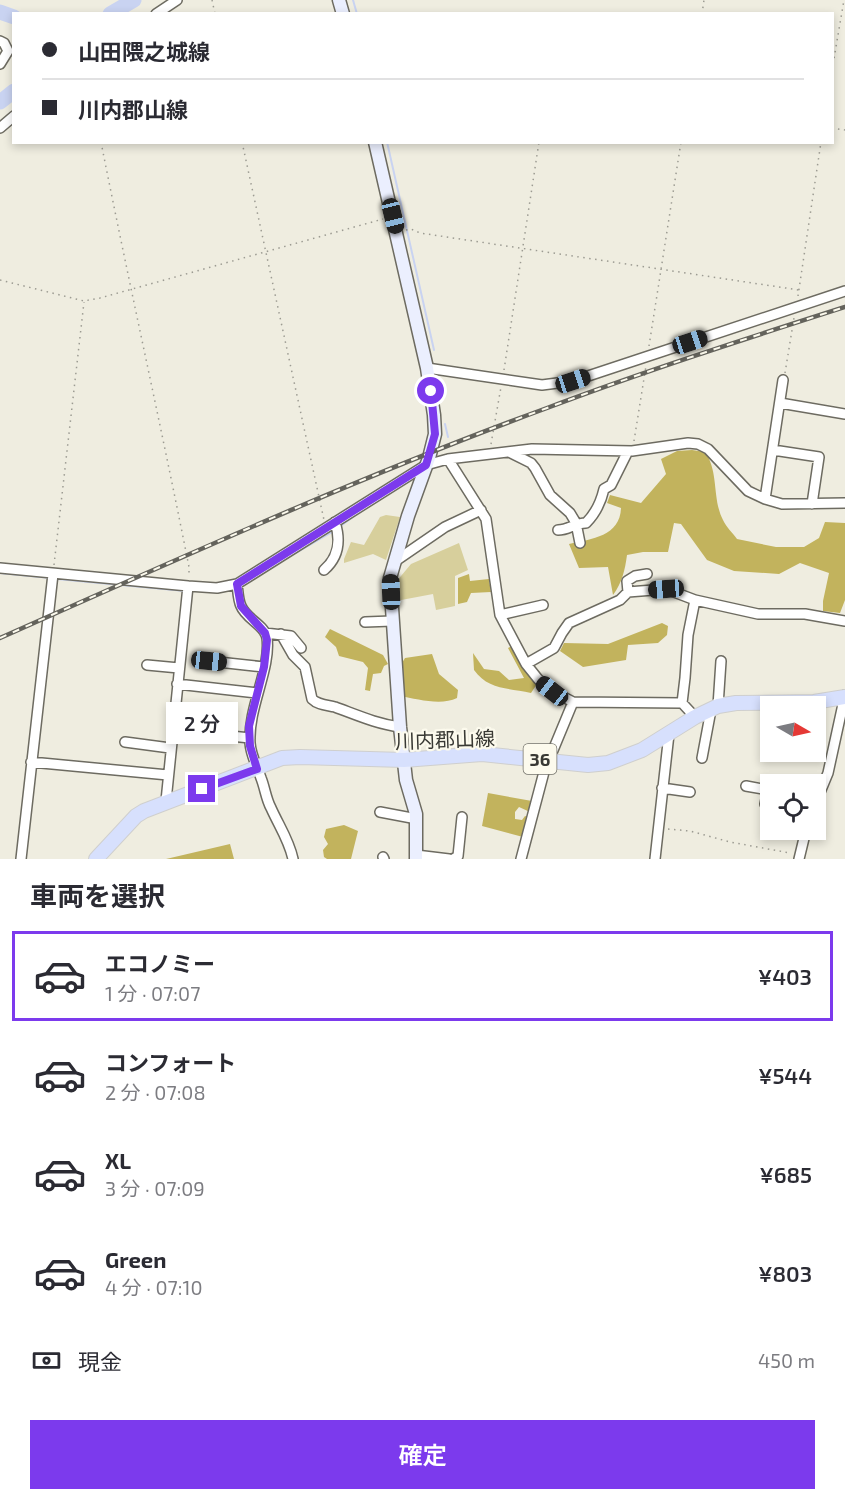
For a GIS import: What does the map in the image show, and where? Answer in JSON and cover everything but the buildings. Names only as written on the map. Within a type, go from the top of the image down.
[{"type":"main road","points":[[375,144],[427,368],[435,434],[390,578],[400,727],[406,780],[417,819],[416,857]]},
{"type":"main road","name":"川内郡山線","points":[[96,859],[136,816],[165,801],[257,769],[272,761],[291,757],[404,760],[482,754],[588,765],[608,763],[642,750],[714,708],[745,703],[814,702],[845,696]]},
{"type":"street","points":[[159,12],[177,0]]},
{"type":"street","points":[[0,41],[4,43],[8,51],[0,64]]},
{"type":"street","points":[[0,128],[12,118]]},
{"type":"street","points":[[427,368],[542,385],[558,384],[845,291]]},
{"type":"street","points":[[765,499],[783,380]]},
{"type":"street","points":[[780,403],[845,414]]},
{"type":"street","points":[[0,568],[53,577],[188,590],[237,584],[326,528],[336,527],[426,465],[448,459],[532,448],[630,451],[688,443],[698,444],[708,449],[748,491],[765,499],[782,504],[845,503]]},
{"type":"street","points":[[772,450],[819,457],[812,504]]},
{"type":"street","points":[[558,530],[568,530],[576,523],[586,523],[589,520],[600,503],[604,489],[610,485],[630,451]]},
{"type":"street","points":[[508,452],[531,463],[535,468],[550,495],[570,513],[576,523],[580,543]]},
{"type":"street","points":[[448,459],[486,519],[500,615],[526,664],[537,679],[573,702],[682,703],[695,717]]},
{"type":"street","points":[[394,562],[445,527],[481,510]]},
{"type":"street","points":[[324,570],[336,556],[339,535],[336,527]]},
{"type":"street","points":[[628,592],[627,581],[635,576],[646,574]]},
{"type":"street","points":[[21,859],[53,577]]},
{"type":"street","points":[[237,584],[241,606],[265,633],[267,640],[264,667],[251,713],[250,738],[254,763],[270,807],[288,838],[293,859]]},
{"type":"street","points":[[526,664],[554,648],[569,623],[620,600],[628,592],[666,589],[695,600],[758,614],[806,614],[845,621]]},
{"type":"street","points":[[165,801],[188,590]]},
{"type":"street","points":[[682,703],[686,678],[687,635],[695,600]]},
{"type":"street","points":[[500,615],[543,605]]},
{"type":"street","points":[[365,622],[392,621]]},
{"type":"street","points":[[265,633],[291,636],[301,648]]},
{"type":"street","points":[[281,634],[293,655],[304,667],[312,699],[316,703],[334,707],[367,720],[400,727]]},
{"type":"street","points":[[209,661],[264,667]]},
{"type":"street","points":[[702,758],[714,708],[721,661]]},
{"type":"street","points":[[147,665],[179,668]]},
{"type":"street","points":[[177,684],[257,693]]},
{"type":"street","points":[[826,778],[841,730],[845,696]]},
{"type":"street","points":[[521,859],[544,772],[573,702]]},
{"type":"street","points":[[655,859],[669,734]]},
{"type":"street","points":[[221,735],[250,738]]},
{"type":"street","points":[[125,742],[170,748]]},
{"type":"street","points":[[31,762],[168,775]]},
{"type":"street","points":[[746,786],[760,789]]},
{"type":"street","points":[[662,788],[690,792]]},
{"type":"street","points":[[380,812],[417,819]]},
{"type":"street","points":[[416,857],[451,859],[458,856],[462,817]]},
{"type":"street","points":[[799,857],[803,840]]},
{"type":"path","points":[[834,58],[844,0]]},
{"type":"path","points":[[101,144],[189,567],[188,590]]},
{"type":"path","points":[[243,144],[326,528]]},
{"type":"path","points":[[489,455],[538,144]]},
{"type":"path","points":[[630,451],[681,144]]},
{"type":"path","points":[[783,380],[821,144]]},
{"type":"path","points":[[0,280],[84,301],[393,216]]},
{"type":"path","points":[[405,231],[411,229],[420,233],[799,290]]},
{"type":"path","points":[[53,577],[84,301]]},
{"type":"path","points":[[657,828],[690,831],[799,857]]},
{"type":"shaded area","points":[[677,451],[705,452],[714,476],[720,512],[726,525],[737,539],[776,547],[804,547],[819,538],[825,522],[845,523],[845,600],[840,613],[823,611],[829,573],[800,563],[779,574],[734,571],[707,560],[681,524],[674,523],[668,552],[643,552],[627,555],[623,576],[613,595],[608,567],[579,568],[569,544],[603,535],[616,525],[621,508],[607,503],[610,495],[641,503],[666,474],[661,459]]},
{"type":"shaded area","points":[[386,515],[400,517],[386,560],[373,554],[344,563],[351,542],[364,545],[380,517]]},
{"type":"shaded area","points":[[459,543],[468,570],[455,576],[455,606],[436,610],[433,594],[396,601],[396,582],[411,564]]},
{"type":"shaded area","points":[[469,574],[470,581],[489,579],[491,592],[471,593],[467,602],[458,604],[458,578]]},
{"type":"shaded area","points":[[662,623],[668,626],[667,635],[658,643],[628,645],[626,660],[583,667],[560,651],[564,643],[608,644]]},
{"type":"shaded area","points":[[330,629],[383,655],[388,664],[384,666],[381,673],[373,674],[370,691],[365,690],[368,668],[363,662],[339,656],[336,647],[325,637]]},
{"type":"shaded area","points":[[512,646],[537,684],[531,693],[492,685],[474,670],[473,653],[484,669],[499,671],[509,680],[524,678],[508,648]]},
{"type":"shaded area","points":[[432,654],[439,674],[458,690],[457,698],[436,702],[400,696],[399,668],[405,658]]},
{"type":"shaded area","points":[[488,793],[532,801],[530,812],[519,807],[515,812],[515,819],[522,820],[525,816],[529,817],[523,837],[482,826]]},
{"type":"shaded area","points":[[344,825],[358,831],[351,859],[327,859],[324,857],[323,850],[328,844],[324,837],[326,829]]},
{"type":"shaded area","points":[[230,844],[234,859],[166,859]]},
{"type":"waterway","points":[[113,12],[134,0]]},
{"type":"waterway","points":[[353,0],[356,12]]},
{"type":"waterway","points":[[0,12],[12,16]]},
{"type":"waterway","points":[[0,102],[12,93]]},
{"type":"waterway","points":[[387,144],[434,350]]},
{"type":"waterway","points":[[445,424],[448,437]]},
{"type":"waterway","points":[[338,528],[365,508]]},
{"type":"waterway","points":[[287,558],[334,531]]},
{"type":"waterway","points":[[0,573],[51,578]]},
{"type":"waterway","points":[[57,579],[185,591]]},
{"type":"waterway","points":[[191,591],[231,591]]},
{"type":"railway","points":[[0,638],[271,518],[408,461],[584,394],[845,307]]},
{"type":"route","points":[[202,789],[257,769],[250,746],[249,726],[264,667],[267,640],[265,633],[241,606],[237,584],[426,465],[435,434],[431,391]]}]
